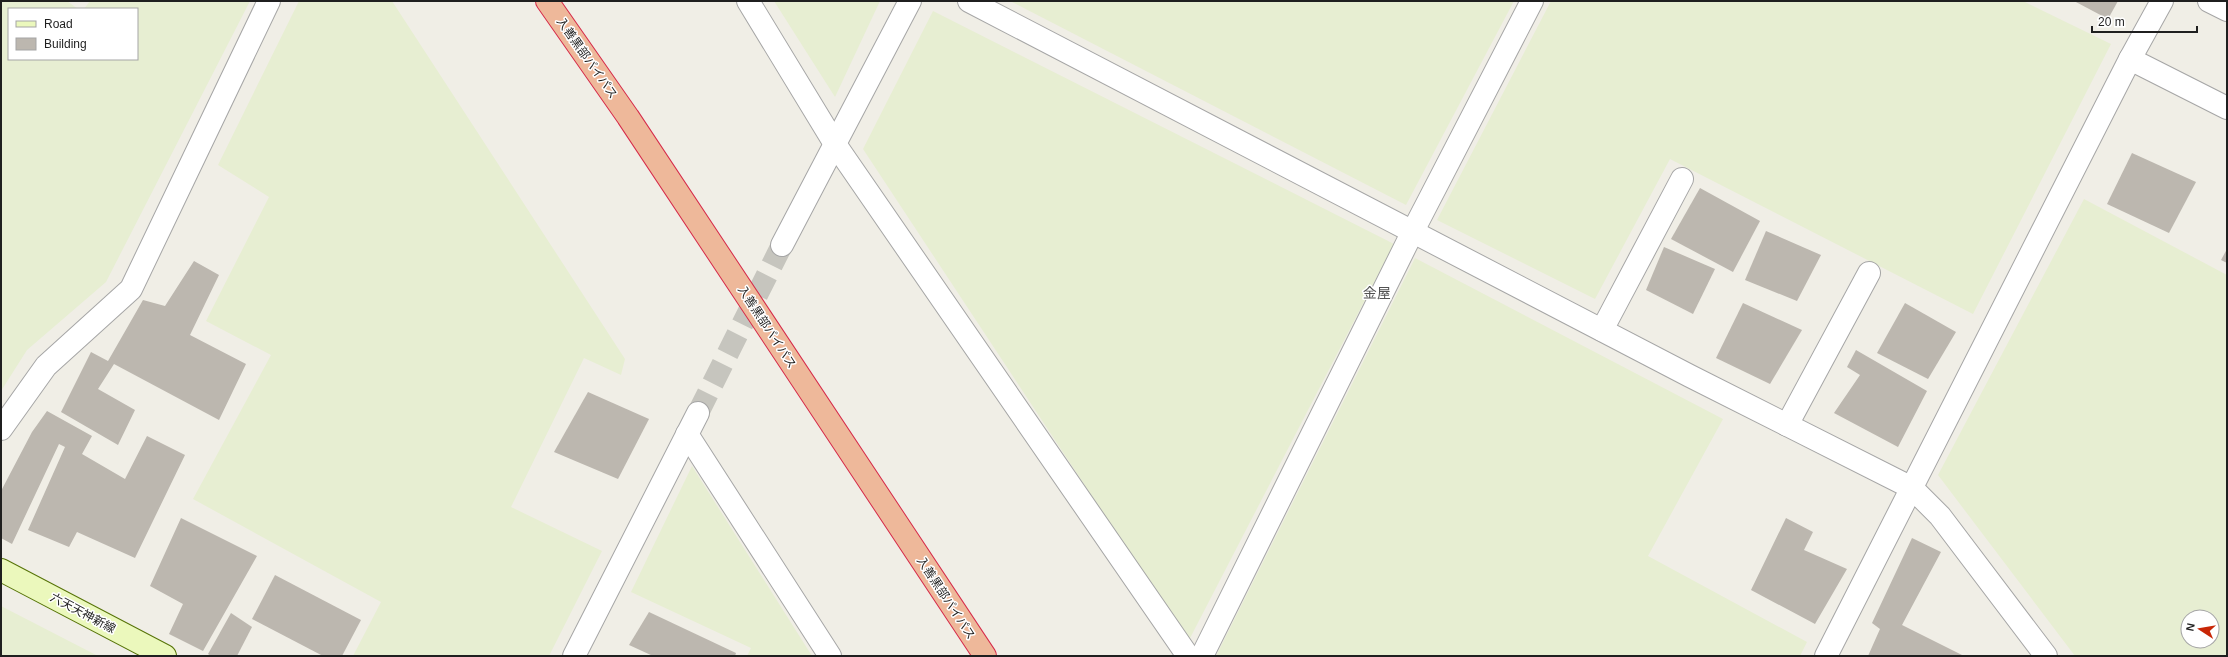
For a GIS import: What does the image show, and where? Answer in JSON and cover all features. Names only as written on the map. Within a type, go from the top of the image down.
[{"type":"highway","name":"入善黒部バイパス","points":[[547,1],[628,117],[985,656]]},
{"type":"main road","name":"六天天神新線","points":[[1,570],[165,656]]},
{"type":"street","points":[[1,429],[46,366],[131,289],[269,1]]},
{"type":"street","points":[[748,1],[835,144],[1188,656]]},
{"type":"street","points":[[782,244],[910,1]]},
{"type":"street","points":[[969,1],[1602,330],[1912,488],[1940,516],[2046,656]]},
{"type":"street","points":[[1202,656],[1413,231],[1532,1]]},
{"type":"street","points":[[1826,656],[2130,59],[2162,1]]},
{"type":"street","points":[[2209,1],[2227,10]]},
{"type":"street","points":[[2130,59],[2227,108]]},
{"type":"street","points":[[1602,330],[1682,179]]},
{"type":"street","points":[[1787,425],[1869,273]]},
{"type":"street","points":[[574,656],[698,413]]},
{"type":"street","points":[[687,434],[830,656]]},
{"type":"green space","points":[[1,1],[67,1],[77,8],[8,8],[8,60],[138,60],[138,8],[85,8],[90,1],[250,1],[106,282],[27,350],[1,391]]},
{"type":"green space","points":[[299,1],[392,1],[625,359],[621,375],[584,358],[511,507],[602,551],[549,656],[353,656],[381,602],[193,499],[271,355],[206,321],[269,197],[218,165]]},
{"type":"green space","points":[[774,1],[880,1],[835,97]]},
{"type":"green space","points":[[1010,1],[1514,1],[1406,205]]},
{"type":"green space","points":[[1551,1],[2023,1],[2111,44],[1973,314],[1670,159],[1595,299],[1437,220]]},
{"type":"green space","points":[[933,11],[1394,244],[1188,642],[863,149]]},
{"type":"green space","points":[[2084,199],[2227,275],[2227,656],[2075,656],[1938,475]]},
{"type":"green space","points":[[1415,258],[1723,419],[1648,556],[1807,642],[1800,656],[1216,656]]},
{"type":"green space","points":[[692,466],[812,656],[747,656],[751,648],[631,592]]},
{"type":"green space","points":[[1,606],[98,656],[1,656]]},
{"type":"building","points":[[2074,1],[2118,1],[2108,19]]},
{"type":"building","points":[[2132,153],[2196,182],[2169,233],[2107,204]]},
{"type":"building","points":[[1700,188],[1760,221],[1733,272],[1671,239]]},
{"type":"building","points":[[1766,231],[1821,255],[1797,301],[1745,280]]},
{"type":"building","points":[[1664,247],[1715,269],[1693,314],[1646,290]]},
{"type":"building","points":[[2227,249],[2227,263],[2221,260]]},
{"type":"building","points":[[194,261],[219,275],[190,335],[246,364],[219,420],[114,364],[98,389],[135,410],[118,445],[61,412],[91,352],[108,361],[143,300],[165,306]]},
{"type":"building","points":[[1743,303],[1802,330],[1770,384],[1716,358]]},
{"type":"building","points":[[1905,303],[1956,332],[1928,379],[1877,353]]},
{"type":"building","points":[[1856,350],[1927,391],[1898,447],[1834,413],[1860,375],[1847,367]]},
{"type":"building","points":[[588,392],[649,419],[618,479],[554,452]]},
{"type":"building","points":[[47,411],[92,436],[82,454],[125,479],[147,436],[185,455],[135,558],[77,532],[69,547],[28,530],[65,447],[59,444],[12,544],[1,538],[1,491],[32,432]]},
{"type":"building","points":[[181,518],[257,556],[203,651],[169,634],[183,604],[150,586]]},
{"type":"building","points":[[1786,518],[1813,532],[1804,550],[1847,569],[1815,624],[1751,590]]},
{"type":"building","points":[[1912,538],[1941,552],[1902,625],[1964,656],[1868,656],[1880,629],[1872,623]]},
{"type":"building","points":[[275,575],[361,620],[342,656],[323,656],[252,619]]},
{"type":"building","points":[[649,612],[736,653],[735,656],[653,656],[629,645]]},
{"type":"building","points":[[231,613],[252,627],[237,656],[211,656],[208,654]]},
{"type":"tunnel","points":[[698,413],[782,245]]},
{"type":"district","name":"金屋","points":[[1377,293]]}]
